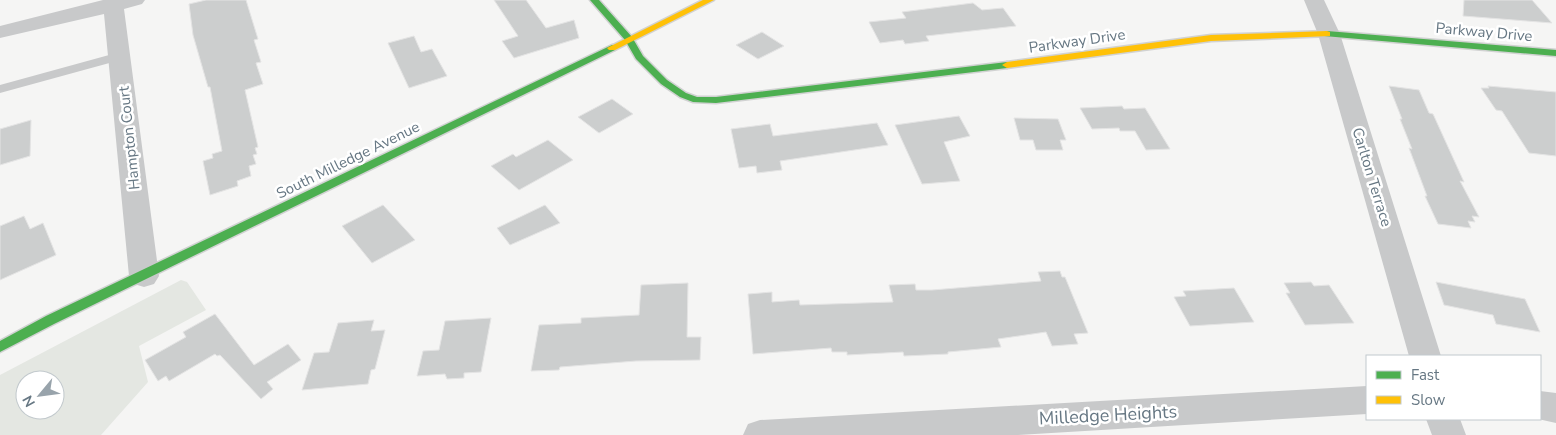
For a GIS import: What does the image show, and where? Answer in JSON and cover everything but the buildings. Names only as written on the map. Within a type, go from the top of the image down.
[{"type":"street","name":"Parkway Drive","points":[[594,0],[629,39],[640,57],[664,82],[683,95],[696,100],[716,100],[936,75],[1211,38],[1329,34],[1556,53]]},
{"type":"street","name":"South Milledge Avenue","points":[[0,347],[710,0]]},
{"type":"street","name":"Carlton Terrace","points":[[1314,0],[1329,34],[1426,355]]},
{"type":"street","points":[[0,32],[121,2]]},
{"type":"street","name":"Hampton Court","points":[[121,2],[120,56],[144,276]]},
{"type":"street","name":"Milledge Heights","points":[[760,435],[1366,400]]},
{"type":"street","points":[[1541,405],[1556,408]]},
{"type":"street","points":[[1444,420],[1449,435]]},
{"type":"lane","points":[[0,88],[120,56]]},
{"type":"shaded area","points":[[181,280],[187,282],[206,310],[139,346],[148,382],[101,435],[0,435],[0,375]]},
{"type":"traffic: fast","points":[[594,0],[629,39],[639,57],[664,82],[683,95],[696,100],[716,100],[1007,65]]},
{"type":"traffic: fast","points":[[1327,34],[1556,53]]},
{"type":"traffic: fast","points":[[0,347],[50,320],[612,48]]},
{"type":"traffic: slow","points":[[612,48],[710,0]]},
{"type":"traffic: slow","points":[[1007,65],[1211,38],[1327,34]]}]
